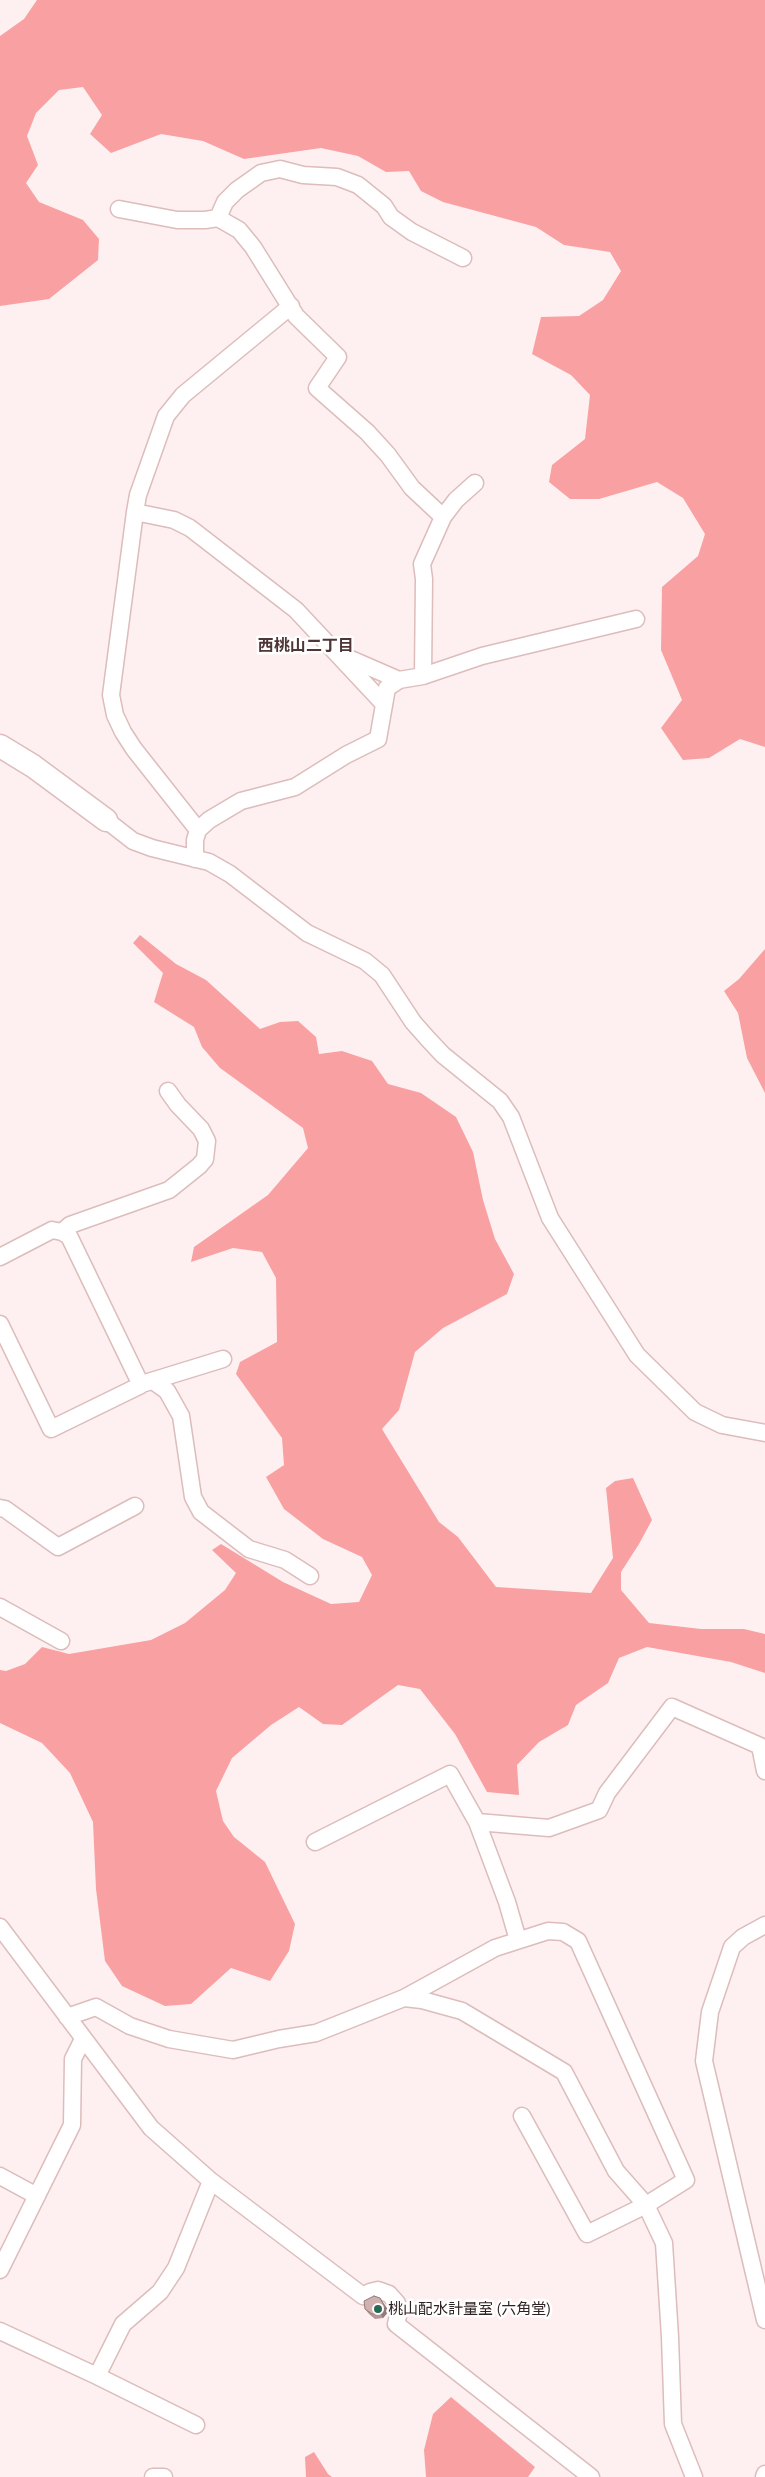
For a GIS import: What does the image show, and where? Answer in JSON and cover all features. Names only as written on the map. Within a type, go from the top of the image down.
[{"type":"street","points":[[218,218],[225,202],[237,190],[261,174],[280,169],[303,175],[338,177],[358,185],[384,206],[391,217],[412,232],[462,258]]},
{"type":"street","points":[[119,209],[177,220],[218,218],[239,230],[296,316],[338,357],[317,388],[367,432],[388,455],[412,488],[443,517]]},
{"type":"street","points":[[198,830],[122,732],[115,715],[111,695],[138,495],[160,432],[172,409],[183,394],[291,306]]},
{"type":"street","points":[[423,676],[424,579],[422,564],[443,517],[456,500],[475,483]]},
{"type":"street","points":[[135,512],[174,520],[190,528],[296,610],[383,703]]},
{"type":"street","points":[[195,859],[195,840],[198,830],[209,820],[241,801],[295,787],[338,760],[378,739],[387,688],[399,680],[423,676],[482,656],[636,619]]},
{"type":"street","points":[[331,649],[371,670],[399,680]]},
{"type":"street","points":[[0,746],[33,766],[133,841],[209,862],[230,874],[307,933],[365,961],[382,975],[413,1022],[428,1039],[443,1055],[500,1101],[511,1117],[550,1218],[637,1355],[695,1412],[722,1425],[765,1432]]},
{"type":"street","points":[[62,1232],[70,1225],[168,1190],[199,1166],[204,1158],[207,1141],[201,1129],[178,1105],[168,1091]]},
{"type":"street","points":[[0,1257],[52,1230],[69,1236],[147,1383],[167,1391],[181,1416],[194,1497],[201,1512],[249,1549],[285,1560],[310,1576]]},
{"type":"street","points":[[0,1324],[50,1429],[147,1383],[223,1359]]},
{"type":"street","points":[[0,1508],[5,1509],[58,1546],[135,1506]]},
{"type":"street","points":[[0,1607],[61,1641]]},
{"type":"street","points":[[477,1822],[549,1828],[599,1810],[607,1793],[672,1707],[760,1746],[765,1771]]},
{"type":"street","points":[[315,1842],[450,1774],[477,1822],[507,1902],[518,1940]]},
{"type":"street","points":[[765,1925],[743,1937],[732,1947],[710,2012],[704,2061],[765,2320]]},
{"type":"street","points":[[0,1928],[151,2128],[211,2181],[364,2296],[378,2290],[389,2294],[397,2303],[399,2312],[396,2324],[591,2477]]},
{"type":"street","points":[[66,2017],[96,2007],[130,2026],[169,2039],[233,2050],[279,2039],[316,2033],[404,1998],[495,1948],[548,1931],[564,1932],[578,1941],[686,2180],[646,2205],[587,2234],[522,2116]]},
{"type":"street","points":[[404,1998],[422,2000],[462,2010],[564,2072],[616,2171],[646,2205],[664,2243],[670,2338],[672,2424],[694,2477]]},
{"type":"street","points":[[0,2270],[72,2125],[72,2059],[83,2039]]},
{"type":"street","points":[[0,2176],[36,2196]]},
{"type":"street","points":[[97,2376],[123,2324],[160,2292],[176,2268],[211,2181]]},
{"type":"street","points":[[0,2331],[196,2425]]},
{"type":"street","points":[[153,2477],[164,2477]]},
{"type":"shaded area","points":[[37,0],[765,0],[765,747],[740,739],[709,758],[683,760],[661,728],[682,700],[661,650],[662,587],[698,556],[705,534],[683,498],[657,482],[599,499],[570,499],[549,482],[552,465],[585,439],[590,395],[571,375],[532,354],[541,317],[579,316],[603,300],[621,271],[610,252],[564,245],[536,227],[443,202],[421,191],[409,171],[386,172],[358,156],[321,148],[244,159],[203,141],[161,134],[111,153],[90,134],[102,115],[83,87],[59,90],[36,113],[27,136],[38,165],[26,183],[39,202],[83,220],[99,239],[98,260],[49,299],[0,306],[0,36],[24,19]]},
{"type":"shaded area","points":[[140,935],[176,964],[206,980],[260,1029],[280,1022],[298,1021],[316,1037],[319,1054],[342,1051],[372,1061],[388,1084],[421,1093],[456,1117],[473,1152],[483,1200],[495,1239],[514,1274],[507,1294],[443,1328],[415,1352],[399,1410],[382,1429],[439,1522],[458,1537],[496,1587],[591,1593],[613,1558],[606,1488],[615,1481],[633,1478],[652,1520],[621,1572],[621,1590],[649,1623],[701,1629],[744,1629],[765,1634],[765,1673],[731,1662],[647,1647],[619,1658],[608,1683],[576,1705],[568,1725],[539,1742],[517,1765],[519,1795],[487,1792],[455,1734],[420,1689],[398,1685],[342,1725],[323,1724],[299,1707],[271,1725],[232,1758],[216,1791],[223,1821],[234,1837],[265,1862],[295,1924],[289,1951],[270,1981],[231,1968],[191,2004],[165,2006],[122,1986],[105,1961],[96,1889],[93,1822],[70,1773],[42,1743],[0,1723],[0,1670],[6,1671],[25,1664],[42,1647],[69,1654],[151,1640],[185,1623],[225,1590],[236,1573],[212,1550],[221,1544],[283,1582],[331,1604],[359,1602],[372,1575],[362,1557],[323,1539],[284,1509],[266,1477],[284,1465],[282,1438],[236,1374],[240,1362],[277,1342],[276,1278],[262,1252],[233,1248],[191,1262],[194,1247],[268,1195],[308,1148],[303,1128],[220,1068],[202,1047],[194,1027],[154,1002],[163,973],[133,943]]},
{"type":"shaded area","points":[[765,949],[765,1093],[747,1058],[738,1013],[724,991],[739,979]]},
{"type":"shaded area","points":[[451,2397],[535,2467],[528,2477],[426,2477],[424,2450],[433,2414]]},
{"type":"shaded area","points":[[314,2452],[332,2477],[306,2477],[305,2457]]},
{"type":"building","points":[[374,2296],[380,2298],[385,2307],[380,2313],[372,2314],[365,2309],[364,2301]]},
{"type":"place","name":"桃山配水計量室 (六角堂)","points":[[378,2309]]},
{"type":"district","name":"西桃山二丁目","points":[[306,646]]}]
